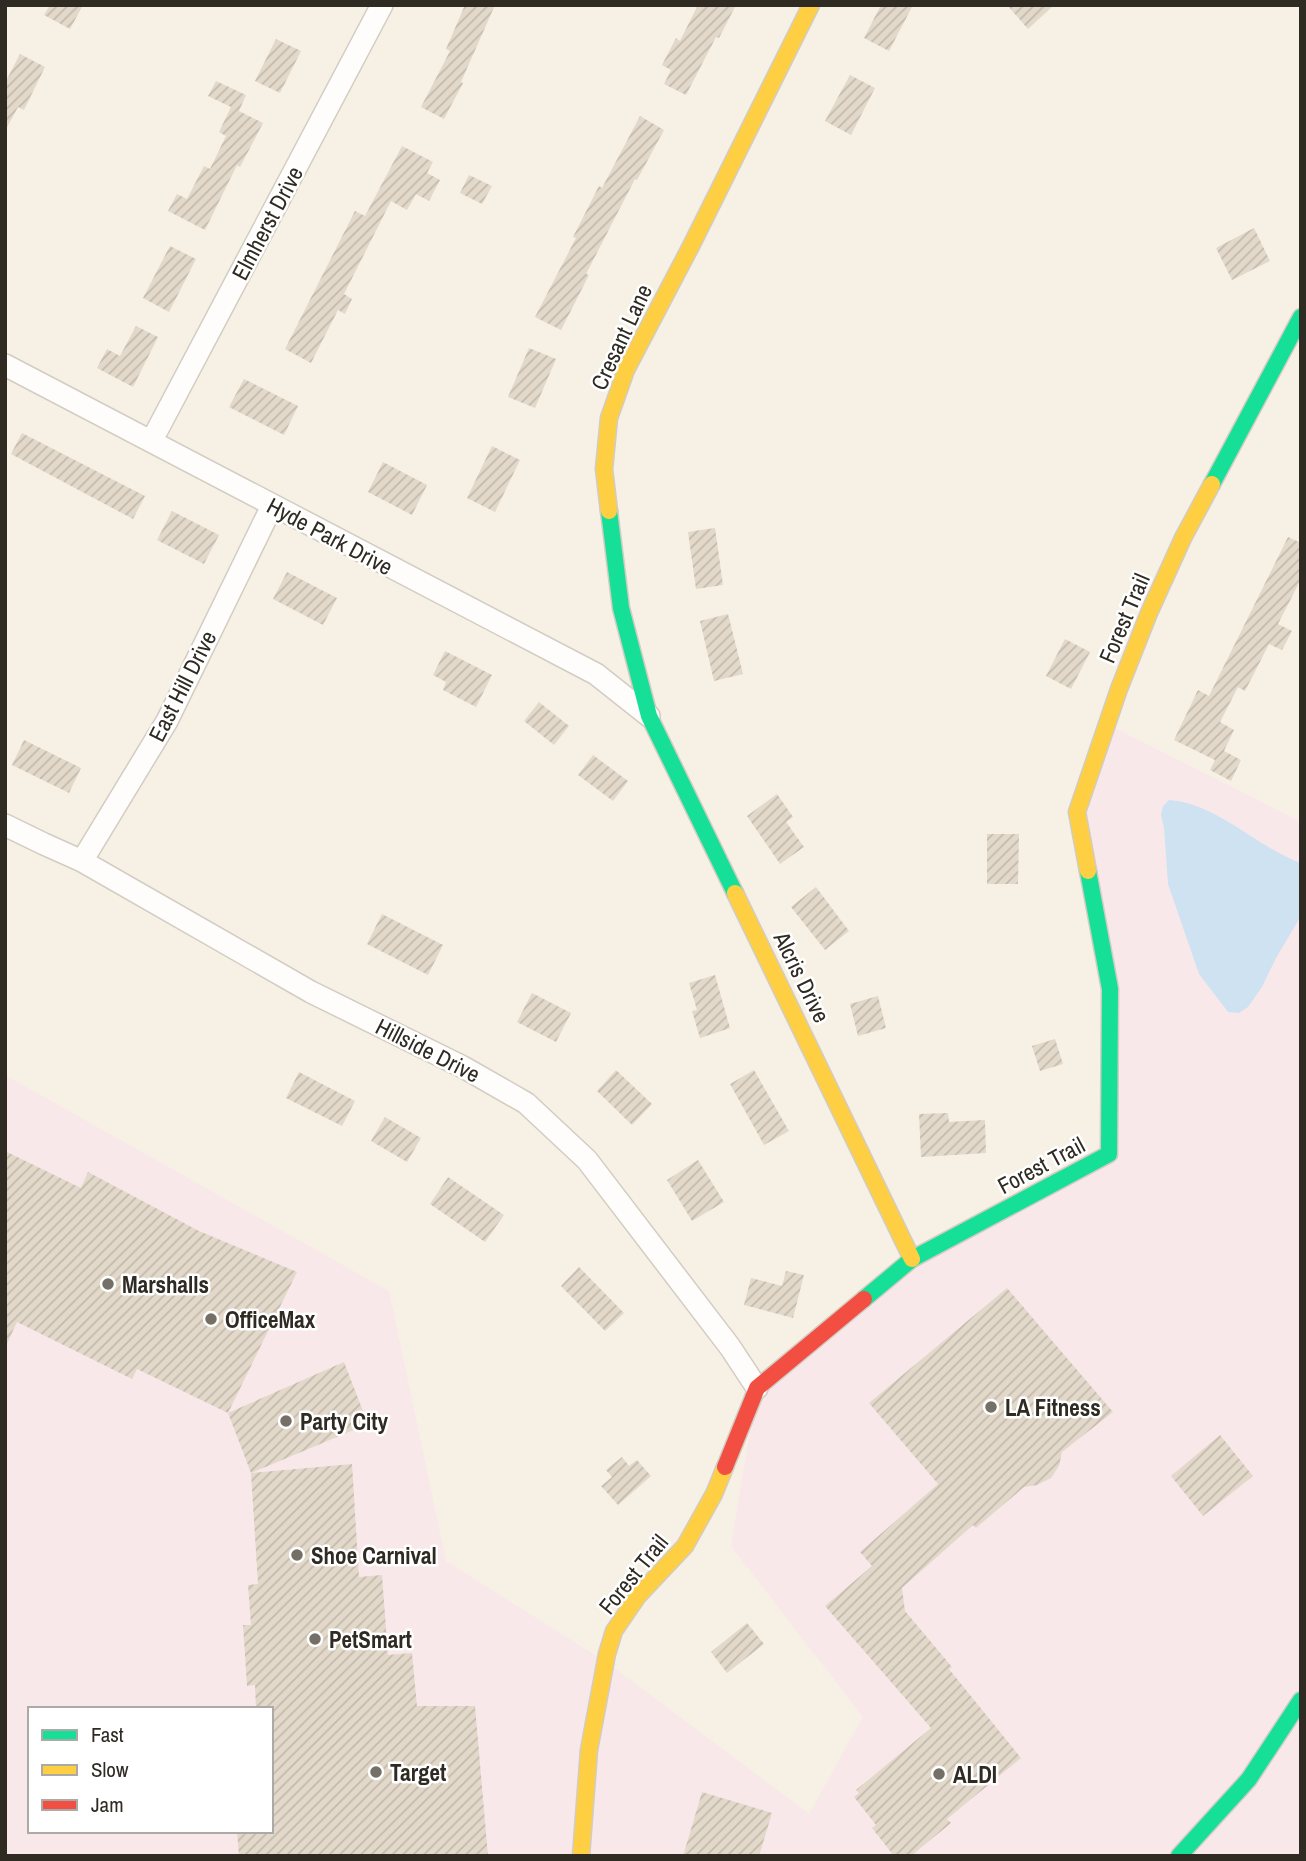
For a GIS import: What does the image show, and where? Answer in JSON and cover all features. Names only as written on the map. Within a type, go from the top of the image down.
[{"type":"street","name":"Elmherst Drive","points":[[152,440],[382,5]]},
{"type":"street","name":"Cresant Lane","points":[[649,716],[629,643],[617,582],[604,469],[609,418],[626,370],[811,5]]},
{"type":"street","name":"Forest Trail","points":[[581,1856],[589,1750],[607,1654],[614,1631],[638,1596],[685,1546],[714,1494],[757,1388],[912,1259],[1109,1154],[1110,989],[1077,812],[1119,689],[1149,613],[1183,538],[1301,317]]},
{"type":"street","name":"Hyde Park Drive","points":[[5,365],[596,674],[649,716]]},
{"type":"street","name":"East Hill Drive","points":[[82,861],[167,721],[272,506]]},
{"type":"street","name":"Alcris Drive","points":[[649,716],[912,1259]]},
{"type":"street","name":"Hillside Drive","points":[[5,825],[82,861],[311,992],[463,1067],[526,1103],[587,1160],[730,1347],[757,1388]]},
{"type":"street","points":[[1179,1856],[1249,1779],[1301,1700]]},
{"type":"shaded area","points":[[1107,724],[1301,822],[1301,1856],[5,1856],[5,1075],[389,1291],[446,1561],[606,1662],[809,1814],[863,1717],[731,1546],[757,1388],[912,1259],[1109,1154],[1110,989],[1077,812]]},
{"type":"water","points":[[1169,800],[1204,809],[1284,856],[1301,863],[1301,916],[1262,987],[1248,1007],[1239,1013],[1228,1012],[1199,974],[1168,884],[1161,815],[1163,806]]},
{"type":"building","points":[[50,5],[83,5],[70,29],[44,15]]},
{"type":"building","points":[[465,5],[495,5],[461,82],[463,83],[444,119],[421,107],[450,51],[446,49]]},
{"type":"building","points":[[698,5],[736,5],[686,95],[664,84],[671,70],[662,65],[676,38],[680,41]]},
{"type":"building","points":[[881,5],[913,5],[889,51],[864,38]]},
{"type":"building","points":[[1007,5],[1054,5],[1028,29]]},
{"type":"building","points":[[276,39],[301,51],[280,93],[255,81]]},
{"type":"building","points":[[20,54],[45,67],[24,110],[18,107],[5,131],[5,83]]},
{"type":"building","points":[[850,75],[875,88],[851,135],[825,121]]},
{"type":"building","points":[[216,81],[246,95],[239,111],[263,123],[240,167],[237,165],[205,230],[168,211],[177,194],[187,199],[204,166],[210,169],[226,136],[219,132],[231,107],[208,96]]},
{"type":"building","points":[[640,116],[664,130],[637,180],[635,179],[586,274],[589,275],[561,330],[535,317],[576,238],[573,237],[599,186],[602,188]]},
{"type":"building","points":[[402,146],[433,162],[427,173],[440,180],[429,201],[416,194],[407,210],[391,201],[344,294],[352,299],[345,314],[338,310],[311,363],[285,349],[355,211],[365,216]]},
{"type":"building","points":[[469,175],[492,186],[482,204],[460,193]]},
{"type":"building","points":[[1254,228],[1270,261],[1232,280],[1216,248]]},
{"type":"building","points":[[170,246],[196,259],[169,312],[143,298]]},
{"type":"building","points":[[136,326],[158,337],[133,387],[97,368],[107,349],[120,356]]},
{"type":"building","points":[[529,348],[556,359],[535,408],[508,397]]},
{"type":"building","points":[[244,379],[298,406],[284,435],[229,407]]},
{"type":"building","points":[[22,433],[145,496],[133,519],[11,454]]},
{"type":"building","points":[[492,446],[520,460],[495,512],[467,498]]},
{"type":"building","points":[[383,462],[427,485],[412,515],[368,492]]},
{"type":"building","points":[[172,511],[219,535],[204,564],[157,540]]},
{"type":"building","points":[[715,528],[723,585],[696,589],[688,532]]},
{"type":"building","points":[[1288,537],[1301,543],[1301,579],[1278,624],[1292,631],[1282,650],[1269,644],[1245,691],[1238,687],[1220,722],[1234,730],[1224,751],[1241,760],[1231,781],[1210,770],[1215,760],[1174,740],[1198,690],[1209,696]]},
{"type":"building","points":[[287,572],[337,598],[323,625],[273,599]]},
{"type":"building","points":[[728,614],[743,674],[714,681],[700,621]]},
{"type":"building","points":[[1065,639],[1090,652],[1071,689],[1046,676]]},
{"type":"building","points":[[445,651],[492,675],[476,707],[443,690],[446,682],[433,675]]},
{"type":"building","points":[[539,702],[569,726],[554,745],[524,721]]},
{"type":"building","points":[[24,740],[81,768],[69,793],[12,765]]},
{"type":"building","points":[[593,755],[628,781],[613,801],[578,775]]},
{"type":"building","points":[[777,794],[793,817],[786,822],[804,847],[780,864],[747,816]]},
{"type":"building","points":[[987,834],[1019,834],[1018,884],[987,884]]},
{"type":"building","points":[[816,887],[849,931],[825,950],[791,907]]},
{"type":"building","points":[[382,914],[443,945],[428,975],[367,944]]},
{"type":"building","points":[[715,975],[730,1028],[700,1038],[692,1011],[697,1010],[689,983]]},
{"type":"building","points":[[532,993],[571,1013],[556,1042],[517,1022]]},
{"type":"building","points":[[878,996],[886,1028],[858,1036],[850,1004]]},
{"type":"building","points":[[1055,1039],[1063,1064],[1040,1071],[1032,1046]]},
{"type":"building","points":[[616,1070],[652,1104],[632,1125],[597,1091]]},
{"type":"building","points":[[754,1070],[789,1131],[764,1145],[730,1084]]},
{"type":"building","points":[[299,1072],[355,1101],[342,1126],[286,1098]]},
{"type":"building","points":[[948,1113],[949,1122],[985,1120],[986,1153],[921,1157],[919,1114]]},
{"type":"building","points":[[385,1117],[421,1138],[407,1162],[371,1141]]},
{"type":"building","points":[[5,1151],[81,1188],[88,1172],[199,1231],[297,1272],[228,1413],[137,1369],[132,1379],[17,1322],[5,1348]]},
{"type":"building","points":[[698,1160],[724,1202],[692,1221],[667,1180]]},
{"type":"building","points":[[448,1177],[504,1215],[485,1242],[430,1204]]},
{"type":"building","points":[[579,1267],[624,1313],[605,1331],[561,1286]]},
{"type":"building","points":[[786,1271],[804,1275],[793,1318],[744,1305],[751,1278],[782,1286]]},
{"type":"building","points":[[1007,1288],[1113,1412],[1062,1452],[1059,1466],[1051,1478],[1037,1485],[1024,1487],[976,1528],[973,1525],[902,1588],[905,1611],[952,1667],[949,1669],[1021,1758],[947,1819],[951,1823],[911,1856],[894,1856],[872,1828],[876,1825],[854,1797],[859,1793],[856,1790],[931,1728],[825,1606],[872,1566],[860,1552],[938,1484],[869,1403]]},
{"type":"building","points":[[344,1362],[368,1424],[251,1473],[228,1413]]},
{"type":"building","points":[[1220,1435],[1253,1476],[1203,1516],[1171,1476]]},
{"type":"building","points":[[622,1457],[629,1466],[637,1460],[651,1476],[618,1505],[601,1486],[612,1477],[606,1470]]},
{"type":"building","points":[[352,1464],[359,1577],[382,1575],[388,1655],[412,1653],[417,1706],[475,1706],[488,1856],[239,1856],[237,1833],[273,1833],[273,1707],[256,1707],[255,1685],[247,1686],[243,1625],[251,1625],[248,1585],[258,1584],[251,1473]]},
{"type":"building","points":[[747,1623],[764,1644],[727,1673],[711,1652]]},
{"type":"building","points":[[702,1792],[772,1813],[759,1856],[683,1856]]},
{"type":"traffic: fast","points":[[1212,484],[1301,317]]},
{"type":"traffic: fast","points":[[609,511],[621,608],[649,716],[735,893]]},
{"type":"traffic: fast","points":[[864,1299],[912,1259],[1109,1154],[1110,989],[1088,871]]},
{"type":"traffic: fast","points":[[1179,1856],[1249,1779],[1301,1700]]},
{"type":"traffic: slow","points":[[609,511],[604,469],[609,418],[626,370],[811,5]]},
{"type":"traffic: slow","points":[[1088,871],[1077,812],[1119,689],[1149,613],[1183,538],[1212,484]]},
{"type":"traffic: slow","points":[[735,893],[912,1259]]},
{"type":"traffic: slow","points":[[581,1856],[589,1750],[607,1654],[614,1631],[638,1596],[685,1546],[714,1494],[725,1467]]},
{"type":"traffic: jam","points":[[725,1467],[757,1388],[864,1299]]},
{"type":"place","name":"Marshalls","points":[[108,1284]]},
{"type":"place","name":"OfficeMax","points":[[211,1319]]},
{"type":"place","name":"LA Fitness","points":[[991,1407]]},
{"type":"place","name":"Party City","points":[[286,1421]]},
{"type":"place","name":"Shoe Carnival","points":[[297,1555]]},
{"type":"place","name":"PetSmart","points":[[315,1639]]},
{"type":"place","name":"Target","points":[[376,1772]]},
{"type":"place","name":"ALDI","points":[[939,1774]]}]
